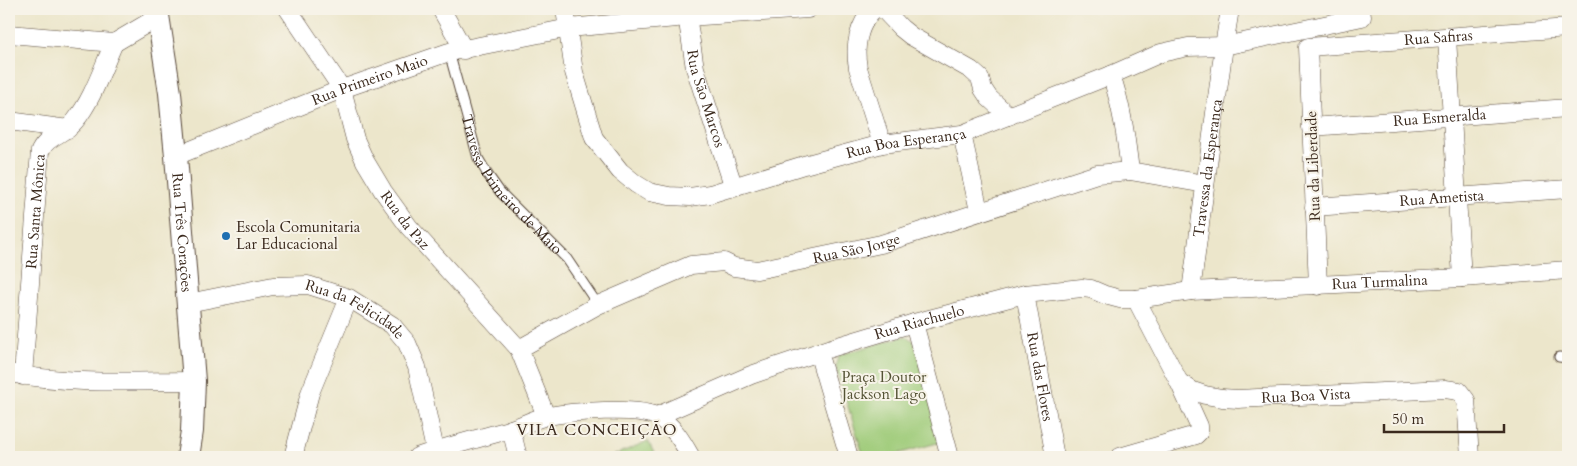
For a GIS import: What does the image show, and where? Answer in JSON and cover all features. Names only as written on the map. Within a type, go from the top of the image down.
[{"type":"street","name":"Rua da Paz","points":[[288,9],[342,89],[355,139],[364,161],[409,227],[519,349],[546,416]]},
{"type":"street","name":"Travessa Primeiro de Maio","points":[[442,9],[457,51]]},
{"type":"street","name":"Rua Boa Esperança","points":[[565,9],[574,72],[594,138],[620,171],[649,192],[669,196],[690,197],[734,188],[804,165],[882,144],[962,134],[1111,75],[1161,52],[1188,47],[1224,46],[1361,13]]},
{"type":"street","name":"Rua Primeiro Maio","points":[[176,156],[342,89],[457,51],[569,28],[686,13],[808,9]]},
{"type":"street","points":[[874,9],[862,23],[858,37],[856,57],[882,144]]},
{"type":"street","points":[[883,9],[911,36],[971,70],[980,78],[983,89],[989,98],[1009,116]]},
{"type":"street","name":"Travessa da Esperança","points":[[1191,292],[1230,9]]},
{"type":"street","points":[[9,34],[114,43],[157,13]]},
{"type":"street","name":"Rua Três Corações","points":[[157,13],[170,93],[194,381],[192,431],[188,457]]},
{"type":"street","name":"Rua São Marcos","points":[[686,13],[695,68],[734,188]]},
{"type":"street","name":"Rua Safiras","points":[[1308,47],[1568,28]]},
{"type":"street","points":[[1447,38],[1462,278]]},
{"type":"street","name":"Rua Santa Mônica","points":[[16,375],[40,152],[44,143],[68,129],[87,103],[114,43]]},
{"type":"street","name":"Rua da Liberdade","points":[[1308,47],[1318,286]]},
{"type":"street","points":[[1111,75],[1119,96],[1130,170]]},
{"type":"street","name":"Rua Esmeralda","points":[[1311,126],[1568,108]]},
{"type":"street","points":[[9,122],[68,129]]},
{"type":"street","points":[[962,134],[979,211]]},
{"type":"street","name":"Rua São Jorge","points":[[519,349],[598,305],[691,265],[724,262],[734,267],[757,270],[881,244],[1098,174],[1130,170],[1205,184]]},
{"type":"street","name":"Rua Ametista","points":[[1314,207],[1568,189]]},
{"type":"street","name":"Rua Turmalina","points":[[1191,292],[1462,278],[1568,270]]},
{"type":"street","name":"Rua da Felicidade","points":[[188,302],[272,286],[308,285],[349,298],[392,325],[408,343],[416,367],[434,450]]},
{"type":"street","name":"Rua Riachuelo","points":[[657,416],[751,375],[818,352],[1025,294],[1082,288],[1120,299],[1136,299],[1191,292]]},
{"type":"street","name":"Rua das Flores","points":[[1025,294],[1055,457]]},
{"type":"street","points":[[293,457],[310,393],[349,298]]},
{"type":"street","points":[[1120,457],[1196,435],[1199,432],[1200,426],[1136,299]]},
{"type":"street","points":[[914,324],[950,457]]},
{"type":"street","points":[[818,352],[848,457]]},
{"type":"street","points":[[16,375],[95,382],[194,381]]},
{"type":"street","name":"Rua Boa Vista","points":[[1179,382],[1193,391],[1222,398],[1445,388],[1459,391],[1466,400],[1470,457]]},
{"type":"street","points":[[417,457],[434,450],[511,429],[546,416],[624,410],[648,413],[657,416],[667,423],[691,457]]},
{"type":"street","points":[[511,429],[518,457]]},
{"type":"lane","name":"Travessa Primeiro de Maio","points":[[457,51],[478,158],[500,192],[567,259],[598,305]]},
{"type":"green space","name":"Praça Doutor Jackson Lago","points":[[905,336],[914,341],[941,442],[886,457],[864,457],[836,369],[837,360],[839,355]]},
{"type":"green space","points":[[648,441],[656,457],[610,457]]},
{"type":"place","name":"Escola Comunitaria Lar Educacional","points":[[226,236]]},
{"type":"district","name":"VILA CONCEIÇÃO","points":[[597,430]]}]
